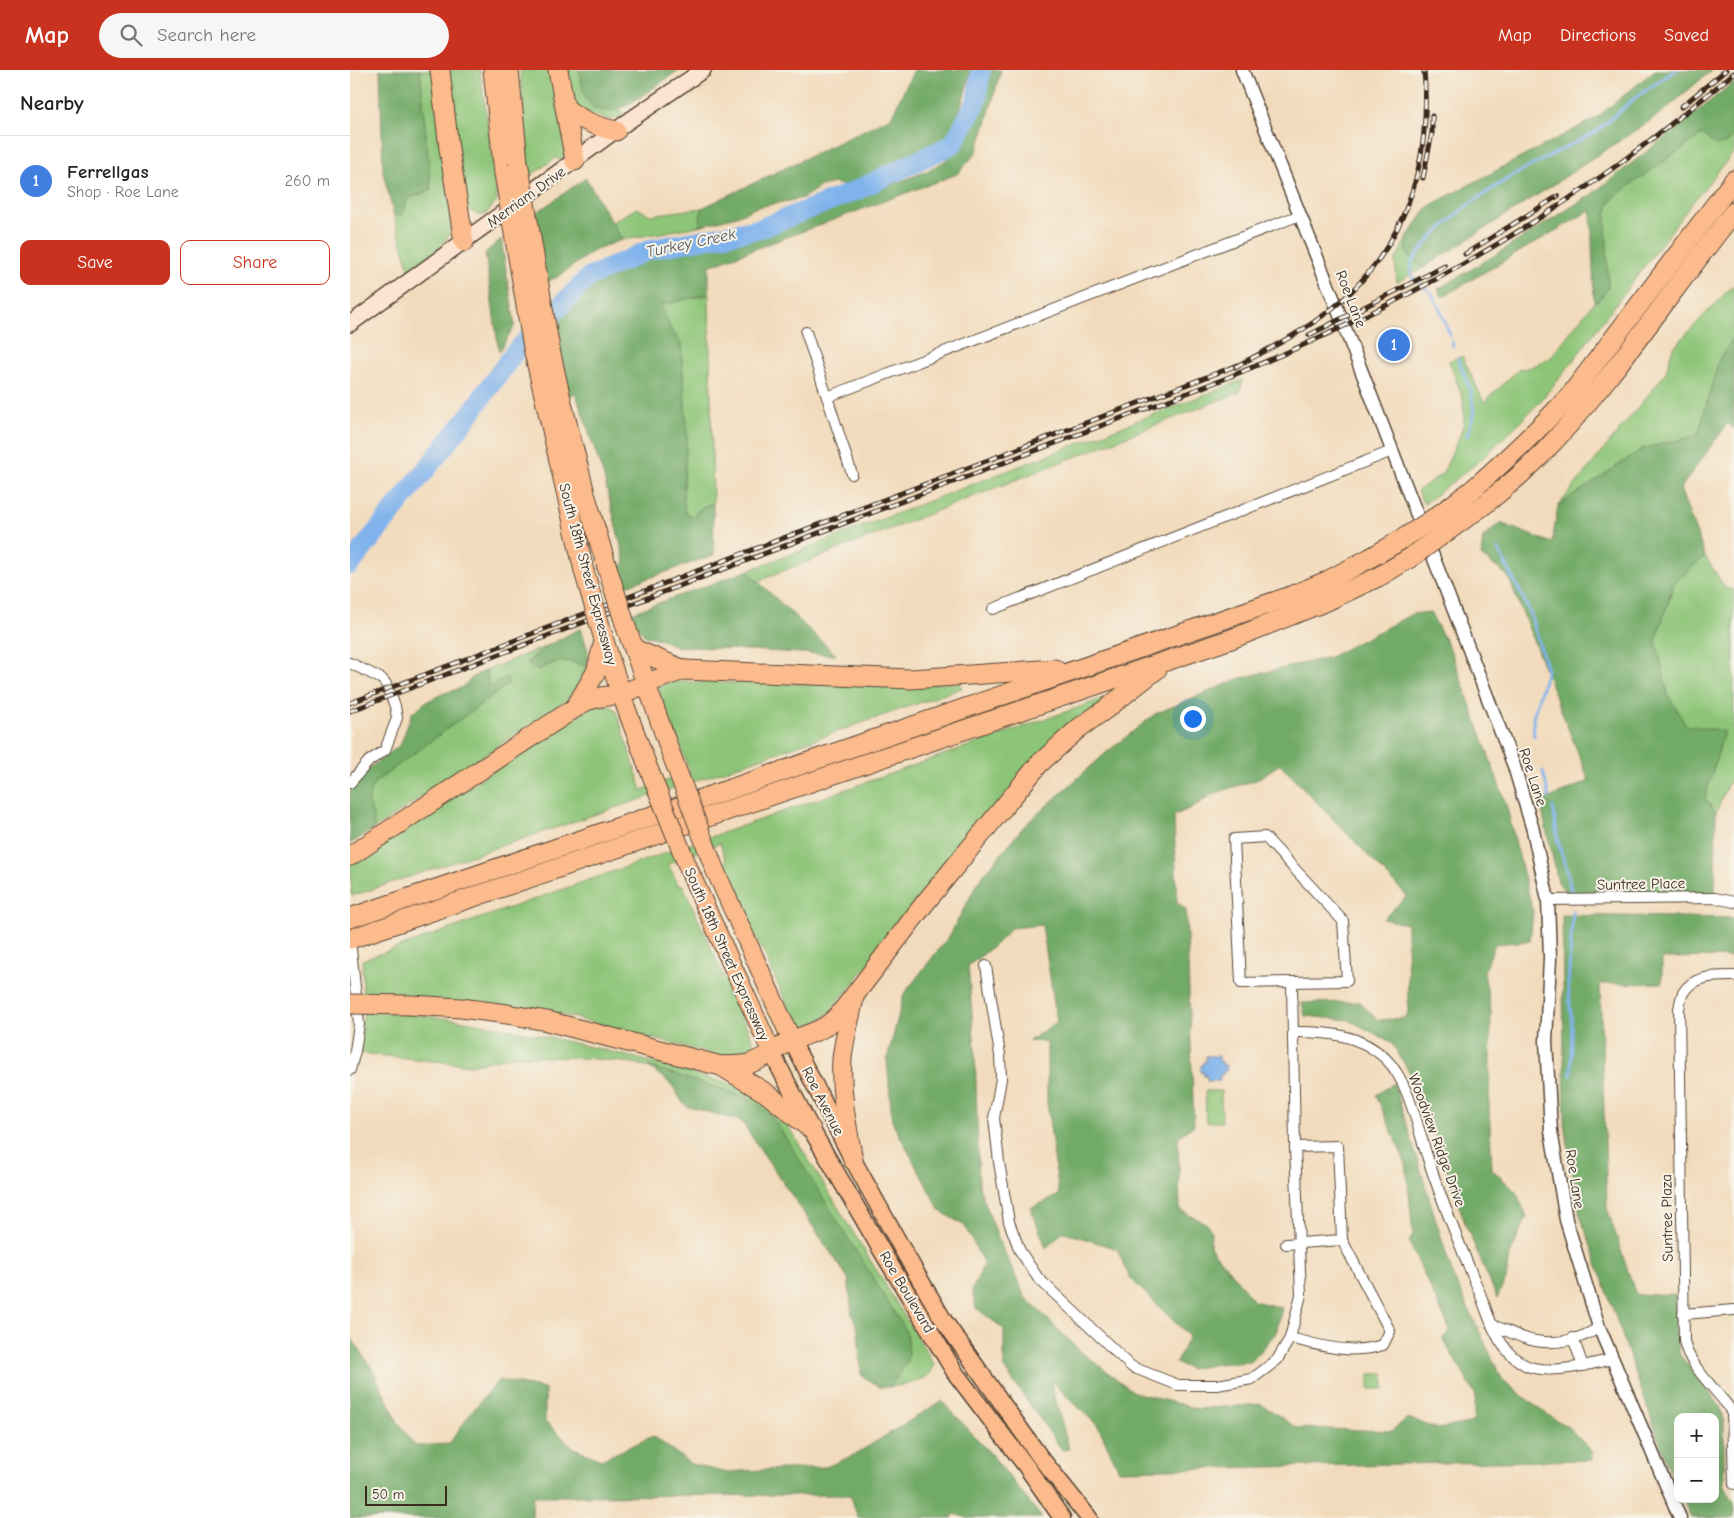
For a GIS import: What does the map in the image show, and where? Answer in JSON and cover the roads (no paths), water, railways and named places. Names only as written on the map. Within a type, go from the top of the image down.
[{"type":"highway","points":[[440,70],[448,149],[464,242]]},
{"type":"highway","name":"South 18th Street Expressway","points":[[493,70],[511,168],[550,349],[554,403],[584,571],[621,694],[646,762],[692,877],[772,1053]]},
{"type":"highway","name":"South 18th Street Expressway","points":[[509,70],[511,168]]},
{"type":"highway","points":[[558,70],[575,161]]},
{"type":"highway","points":[[565,108],[582,120],[616,131]]},
{"type":"highway","points":[[350,918],[650,817],[1288,597],[1370,558],[1404,539],[1442,514],[1509,458],[1541,427],[1572,393],[1734,180]]},
{"type":"highway","points":[[350,940],[1280,621],[1380,576],[1410,558],[1484,505],[1540,456],[1616,368],[1734,212]]},
{"type":"highway","name":"South 18th Street Expressway","points":[[554,403],[586,496],[627,630],[671,754],[715,870],[792,1041]]},
{"type":"highway","points":[[575,708],[596,672],[604,639]]},
{"type":"highway","points":[[634,649],[684,670],[911,679],[1084,666]]},
{"type":"highway","points":[[721,1066],[748,1064],[792,1041],[829,1025],[840,1014],[937,888],[1039,764],[1079,728],[1168,660]]},
{"type":"highway","points":[[350,856],[591,699],[621,694],[684,670]]},
{"type":"highway","points":[[853,1160],[843,1105],[842,1058],[854,994]]},
{"type":"highway","points":[[350,1004],[411,1005],[470,1009],[547,1021],[721,1066],[766,1093],[811,1129]]},
{"type":"main road","name":"Merriam Drive","points":[[350,324],[703,70]]},
{"type":"main road","name":"Roe Avenue","points":[[792,1041],[853,1160]]},
{"type":"main road","name":"Roe Boulevard","points":[[772,1053],[811,1129],[956,1374],[1026,1466],[1062,1518]]},
{"type":"main road","name":"Roe Boulevard","points":[[853,1160],[944,1320],[1040,1457],[1090,1518]]},
{"type":"street","name":"Roe Lane","points":[[1242,70],[1514,766],[1533,830],[1548,900],[1550,958],[1546,1041],[1551,1131],[1566,1220],[1612,1359],[1680,1518]]},
{"type":"street","points":[[827,397],[1300,215]]},
{"type":"street","points":[[806,332],[852,474]]},
{"type":"street","points":[[994,609],[1392,451]]},
{"type":"street","points":[[350,663],[382,679],[395,706],[397,718],[385,750],[369,761],[350,783]]},
{"type":"street","points":[[1265,837],[1343,920],[1347,981],[1292,982],[1241,983],[1234,839],[1265,837]]},
{"type":"street","name":"Suntree Place","points":[[1548,900],[1715,898],[1734,902]]},
{"type":"street","points":[[350,940],[358,1024],[356,1051],[350,1070]]},
{"type":"street","points":[[986,966],[1000,1054],[1001,1079],[994,1118],[998,1162],[1009,1222],[1020,1251],[1038,1278],[1132,1367],[1178,1385],[1218,1385],[1252,1379],[1277,1360],[1290,1338],[1301,1295],[1295,1147],[1292,982]]},
{"type":"street","name":"Suntree Plaza","points":[[1734,976],[1702,978],[1683,993],[1679,1009],[1686,1351],[1732,1414],[1734,1484]]},
{"type":"street","name":"Woodview Ridge Drive","points":[[1294,1032],[1322,1032],[1347,1036],[1370,1047],[1386,1059],[1400,1077],[1440,1196],[1492,1325],[1506,1350],[1529,1367],[1555,1369],[1583,1366],[1612,1359]]},
{"type":"street","points":[[1290,1338],[1334,1349],[1371,1349],[1383,1345],[1390,1331],[1342,1240],[1338,1146],[1295,1147]]},
{"type":"street","points":[[1286,1244],[1342,1240]]},
{"type":"street","points":[[1684,1314],[1734,1310]]},
{"type":"street","points":[[1492,1325],[1536,1342],[1563,1342],[1593,1332],[1600,1327]]},
{"type":"street","points":[[1573,1338],[1583,1366]]},
{"type":"water","points":[[1206,1056],[1219,1056],[1219,1061],[1222,1062],[1222,1065],[1226,1065],[1226,1071],[1220,1075],[1220,1081],[1207,1081],[1207,1076],[1204,1076],[1204,1072],[1201,1073],[1201,1065],[1203,1065],[1203,1062],[1206,1062]]},
{"type":"waterway","name":"Turkey Creek","points":[[350,565],[467,418],[514,353],[589,277],[651,249],[759,229],[855,191],[953,144],[976,103],[981,70]]},
{"type":"waterway","points":[[1450,335],[1432,294],[1411,275],[1412,261],[1433,236],[1465,207],[1510,177],[1597,131],[1636,97],[1676,70]]},
{"type":"waterway","points":[[1452,342],[1453,346]]},
{"type":"waterway","points":[[1458,359],[1471,391],[1474,413],[1467,436]]},
{"type":"waterway","points":[[1498,549],[1530,612],[1547,670],[1533,717],[1534,736]]},
{"type":"waterway","points":[[1543,771],[1549,797]]},
{"type":"waterway","points":[[1553,807],[1558,842],[1571,891]]},
{"type":"waterway","points":[[1571,1076],[1572,1026],[1568,984],[1573,910]]},
{"type":"railway","points":[[1235,367],[1310,325],[1337,305],[1371,270],[1388,245],[1402,218],[1420,162],[1424,132],[1424,70]]},
{"type":"railway","points":[[1681,107],[1726,70]]},
{"type":"railway","points":[[350,711],[1224,379],[1325,335],[1423,286],[1518,232],[1609,171],[1688,111],[1734,73]]},
{"type":"railway","points":[[1423,178],[1432,133],[1432,116]]},
{"type":"railway","points":[[1465,254],[1558,196]]},
{"type":"railway","points":[[1309,335],[1445,266]]},
{"type":"railway","points":[[350,703],[1238,365]]},
{"type":"place","name":"Ferrellgas","points":[[1394,345]]}]
